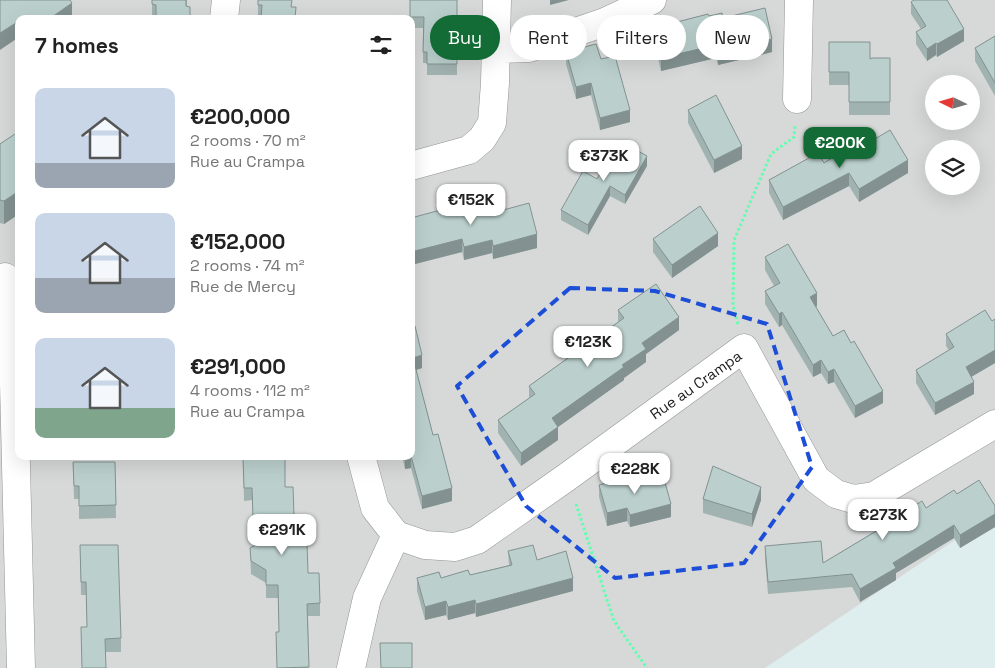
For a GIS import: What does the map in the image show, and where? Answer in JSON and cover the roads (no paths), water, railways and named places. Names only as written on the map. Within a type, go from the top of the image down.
[{"type":"street","points":[[224,15],[226,0]]},
{"type":"street","points":[[497,0],[497,15]]},
{"type":"street","points":[[500,49],[529,48],[605,22],[652,0]]},
{"type":"street","points":[[797,99],[799,0]]},
{"type":"street","points":[[415,165],[470,150],[482,140],[492,123],[497,60]]},
{"type":"street","points":[[8,276],[12,303],[9,568],[21,668]]},
{"type":"street","name":"Rue au Crampa","points":[[396,535],[425,545],[455,547],[478,540],[744,348],[816,478],[836,494],[853,499],[874,496],[995,424]]},
{"type":"street","points":[[350,668],[368,598],[396,535],[374,508],[362,460]]}]
